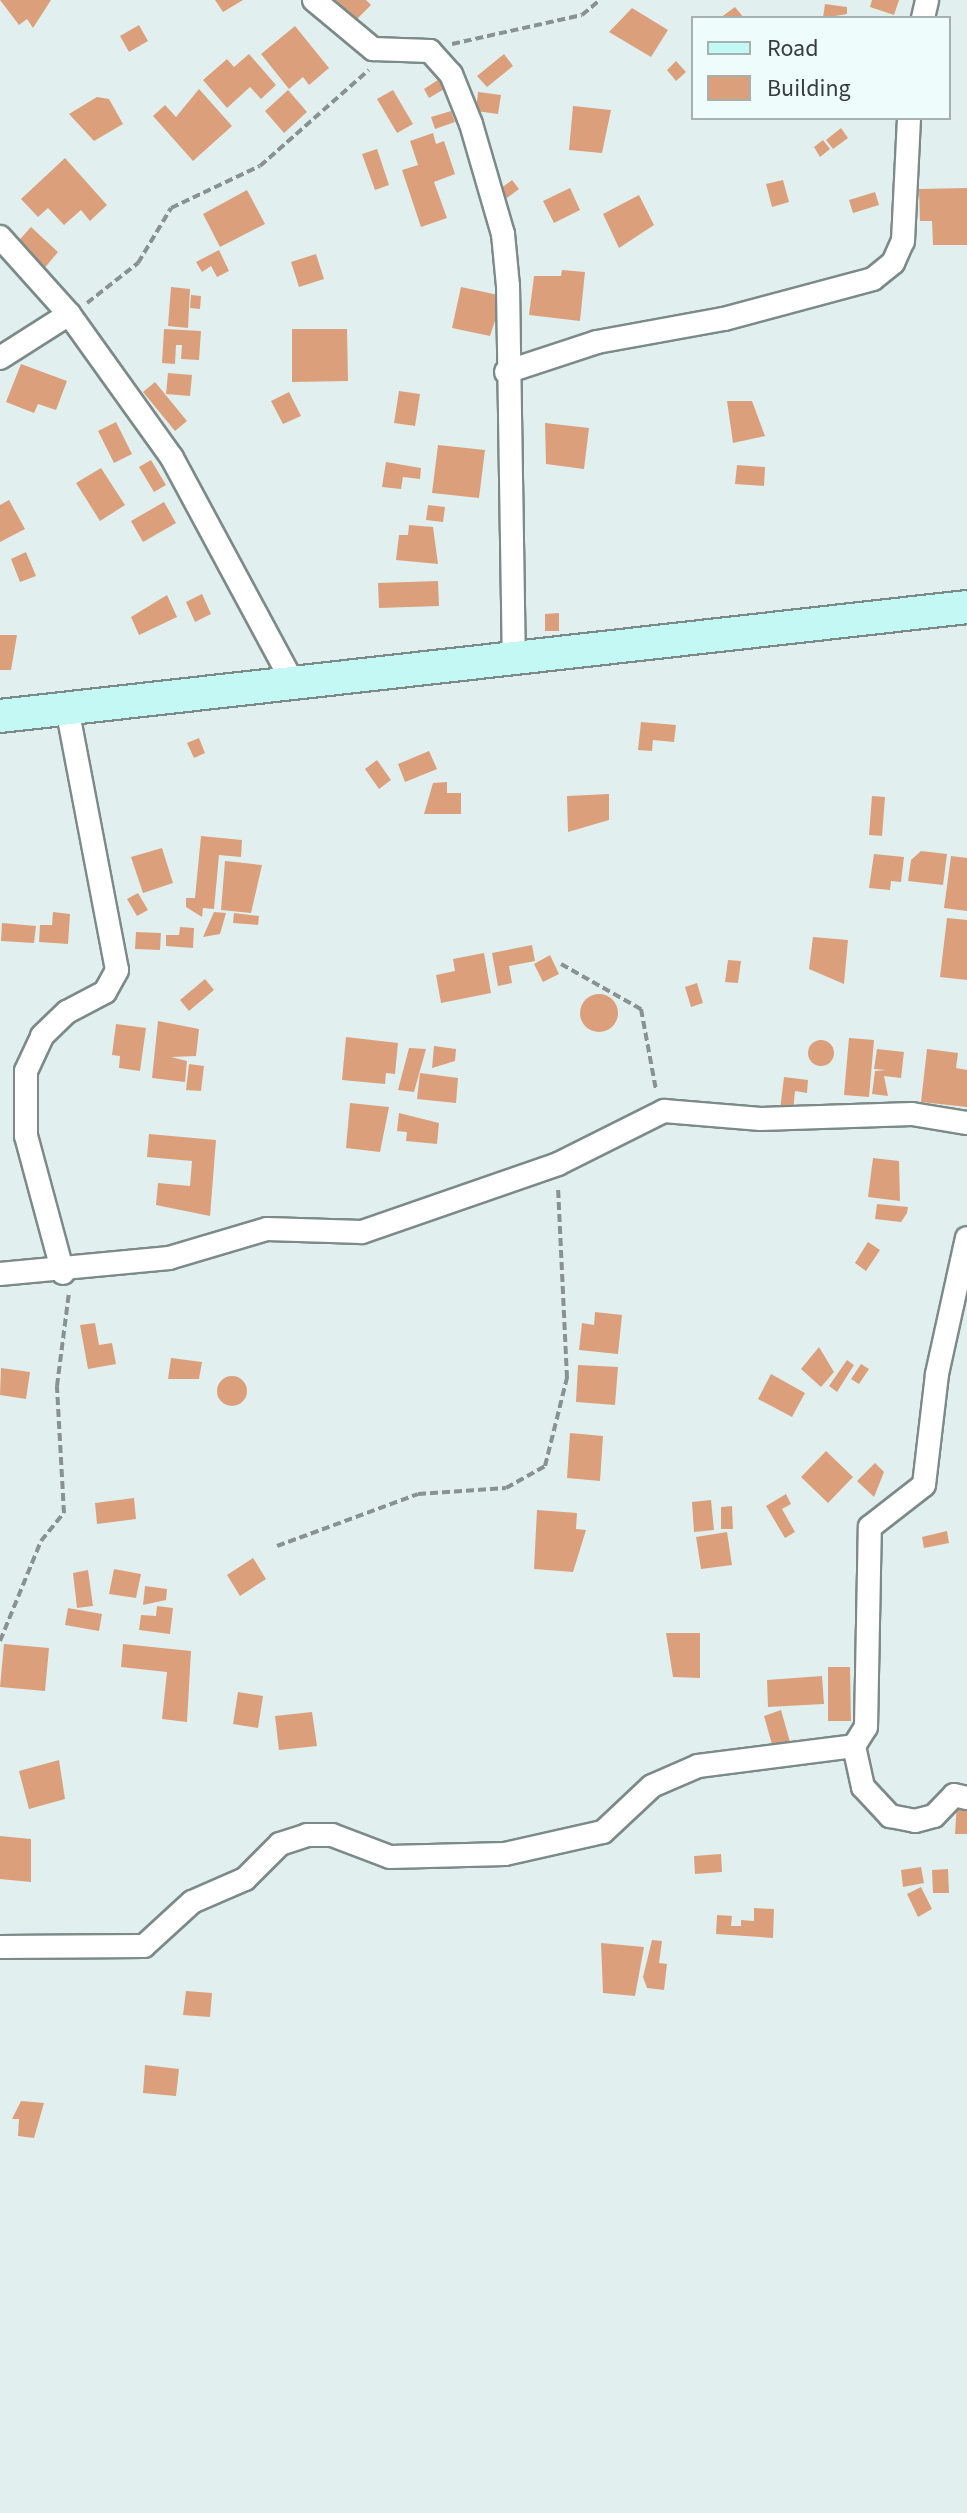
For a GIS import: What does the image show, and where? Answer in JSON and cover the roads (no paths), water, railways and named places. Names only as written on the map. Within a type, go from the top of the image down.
[{"type":"main road","points":[[0,716],[295,686],[967,607]]},
{"type":"street","points":[[314,0],[359,40],[388,50],[430,51],[451,74],[471,124],[503,234],[514,658]]},
{"type":"street","points":[[506,372],[597,342],[724,319],[873,279],[893,263],[903,241],[909,120]]},
{"type":"street","points":[[0,237],[69,314],[172,458],[295,686]]},
{"type":"street","points":[[0,358],[69,314]]},
{"type":"street","points":[[67,709],[117,970],[105,992],[67,1012],[42,1036],[26,1071],[26,1136],[71,1272]]},
{"type":"street","points":[[0,1274],[71,1272],[169,1258],[267,1229],[362,1232],[558,1164],[664,1111],[761,1119],[912,1114],[967,1123]]},
{"type":"street","points":[[967,1238],[937,1374],[924,1485],[870,1527],[866,1727],[854,1746],[863,1787],[890,1816],[915,1821],[934,1816],[954,1795],[967,1798]]},
{"type":"street","points":[[0,1947],[144,1946],[192,1902],[245,1879],[280,1844],[307,1835],[332,1835],[390,1857],[505,1854],[603,1832],[652,1786],[698,1766],[854,1746]]}]
